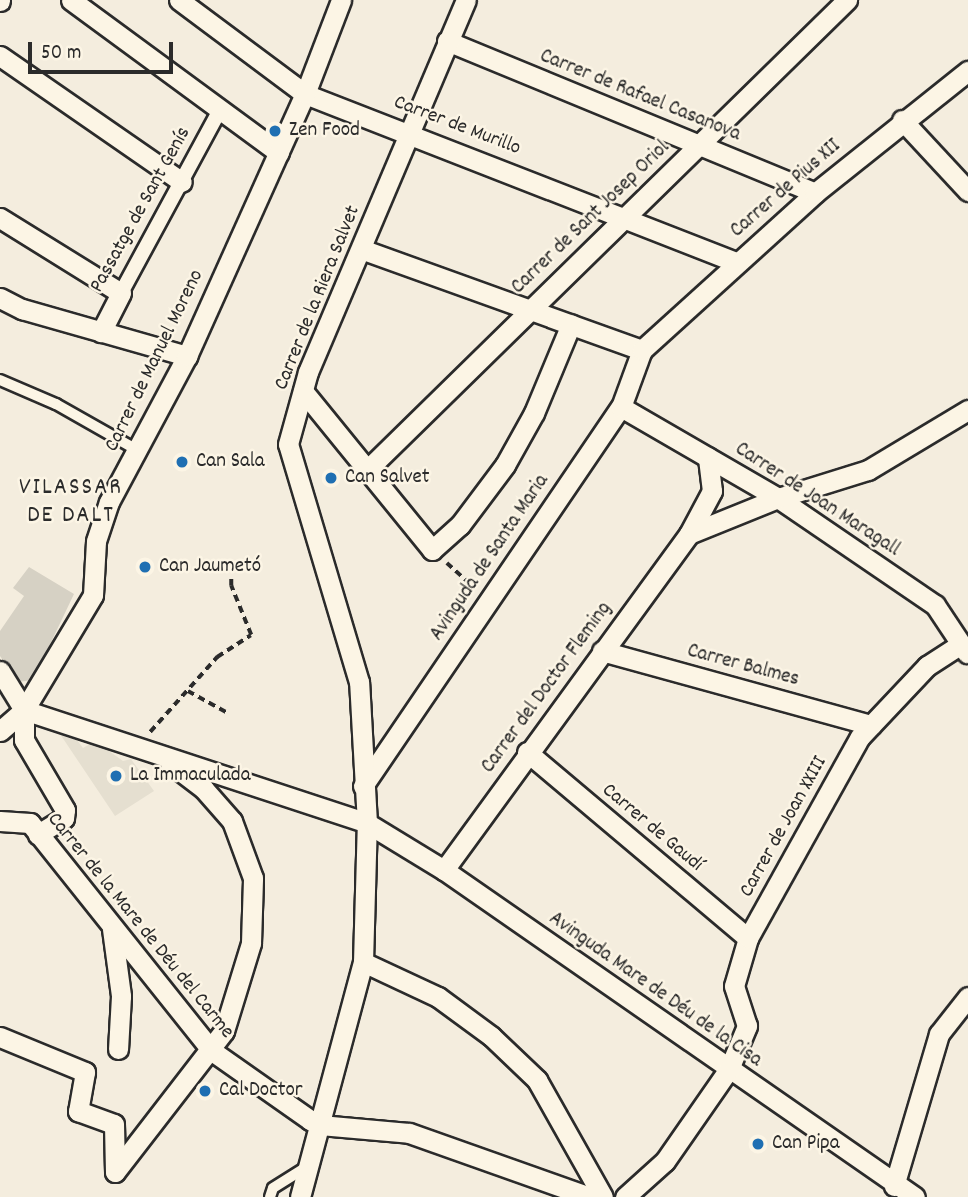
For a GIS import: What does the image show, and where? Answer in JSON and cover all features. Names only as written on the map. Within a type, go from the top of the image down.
[{"type":"street","points":[[71,0],[279,153]]},
{"type":"street","name":"Carrer de Murillo","points":[[179,0],[305,93],[411,132],[737,262]]},
{"type":"street","name":"Carrer de Manuel Moreno","points":[[0,731],[24,710],[93,595],[96,541],[109,502],[187,356],[305,93],[341,0]]},
{"type":"street","name":"Carrer de la Riera Salvet","points":[[300,1197],[363,962],[367,823],[359,682],[288,444],[303,391],[466,0]]},
{"type":"street","name":"Carrer de Sant Josep Oriol","points":[[367,470],[847,0]]},
{"type":"street","name":"Carrer de Rafael Casanova","points":[[447,41],[815,193]]},
{"type":"street","points":[[0,56],[182,182]]},
{"type":"street","name":"Carrer de Pius XII","points":[[642,350],[815,193],[902,120],[968,71]]},
{"type":"street","name":"Passatge de Sant Genís","points":[[102,332],[220,110]]},
{"type":"street","points":[[902,120],[968,191]]},
{"type":"street","points":[[0,218],[121,292]]},
{"type":"street","points":[[361,248],[642,350]]},
{"type":"street","points":[[0,298],[22,309],[187,356]]},
{"type":"street","points":[[303,391],[432,550],[460,525],[505,465],[534,413],[571,324]]},
{"type":"street","name":"Avinguda de Santa Maria","points":[[363,786],[621,407],[642,350]]},
{"type":"street","name":"Carrer de Joan Maragall","points":[[621,407],[778,498],[935,605],[965,650]]},
{"type":"street","points":[[689,534],[778,498],[868,470],[968,410]]},
{"type":"street","name":"Carrer del Doctor Fleming","points":[[444,870],[527,752],[689,534],[712,491],[708,457]]},
{"type":"street","name":"Carrer de Joan XXIII","points":[[729,1069],[747,1026],[734,986],[748,938],[860,737],[927,666],[965,650]]},
{"type":"street","name":"Carrer Balmes","points":[[602,651],[872,725]]},
{"type":"street","points":[[0,671],[24,710],[24,740],[65,810],[64,818],[38,834]]},
{"type":"street","name":"Avinguda Mare de Déu de la Cisa","points":[[24,710],[367,823],[444,870],[894,1186],[915,1197]]},
{"type":"street","name":"Carrer de Gaudí","points":[[527,752],[748,938]]},
{"type":"street","points":[[0,1037],[85,1072],[78,1111],[114,1124],[115,1172],[212,1051],[224,1031],[251,943],[253,878],[232,821],[204,789],[159,754]]},
{"type":"street","name":"Carrer de la Mare de Déu del Carme","points":[[0,821],[30,822],[212,1051],[320,1125],[408,1133],[590,1197]]},
{"type":"street","points":[[110,923],[121,996],[118,1049]]},
{"type":"street","points":[[363,962],[438,997],[491,1036],[537,1080],[596,1177],[603,1197]]},
{"type":"street","points":[[894,1186],[939,1034],[968,998]]},
{"type":"street","points":[[625,1197],[665,1161],[729,1069]]},
{"type":"lane","points":[[0,380],[56,404],[137,450]]},
{"type":"lane","points":[[270,1197],[273,1188],[309,1166]]},
{"type":"path","points":[[432,550],[489,601]]},
{"type":"path","points":[[137,747],[217,657],[251,635],[231,586],[231,576]]},
{"type":"path","points":[[188,691],[228,713]]},
{"type":"shaded area","points":[[29,567],[74,594],[33,680],[18,682],[0,656],[0,631],[24,596],[13,588]]},
{"type":"shaded area","name":"La Immaculada","points":[[68,728],[83,748],[95,741],[123,761],[131,759],[154,791],[115,816],[60,734]]},
{"type":"place","name":"Zen Food","points":[[275,131]]},
{"type":"place","name":"Can Sala","points":[[182,462]]},
{"type":"place","name":"Can Salvet","points":[[331,478]]},
{"type":"place","name":"Can Jaumetó","points":[[145,567]]},
{"type":"place","name":"La Immaculada","points":[[116,776]]},
{"type":"place","name":"Cal Doctor","points":[[205,1091]]},
{"type":"place","name":"Can Pipa","points":[[758,1144]]},
{"type":"district","name":"VILASSAR DE DALT","points":[[71,503]]}]
